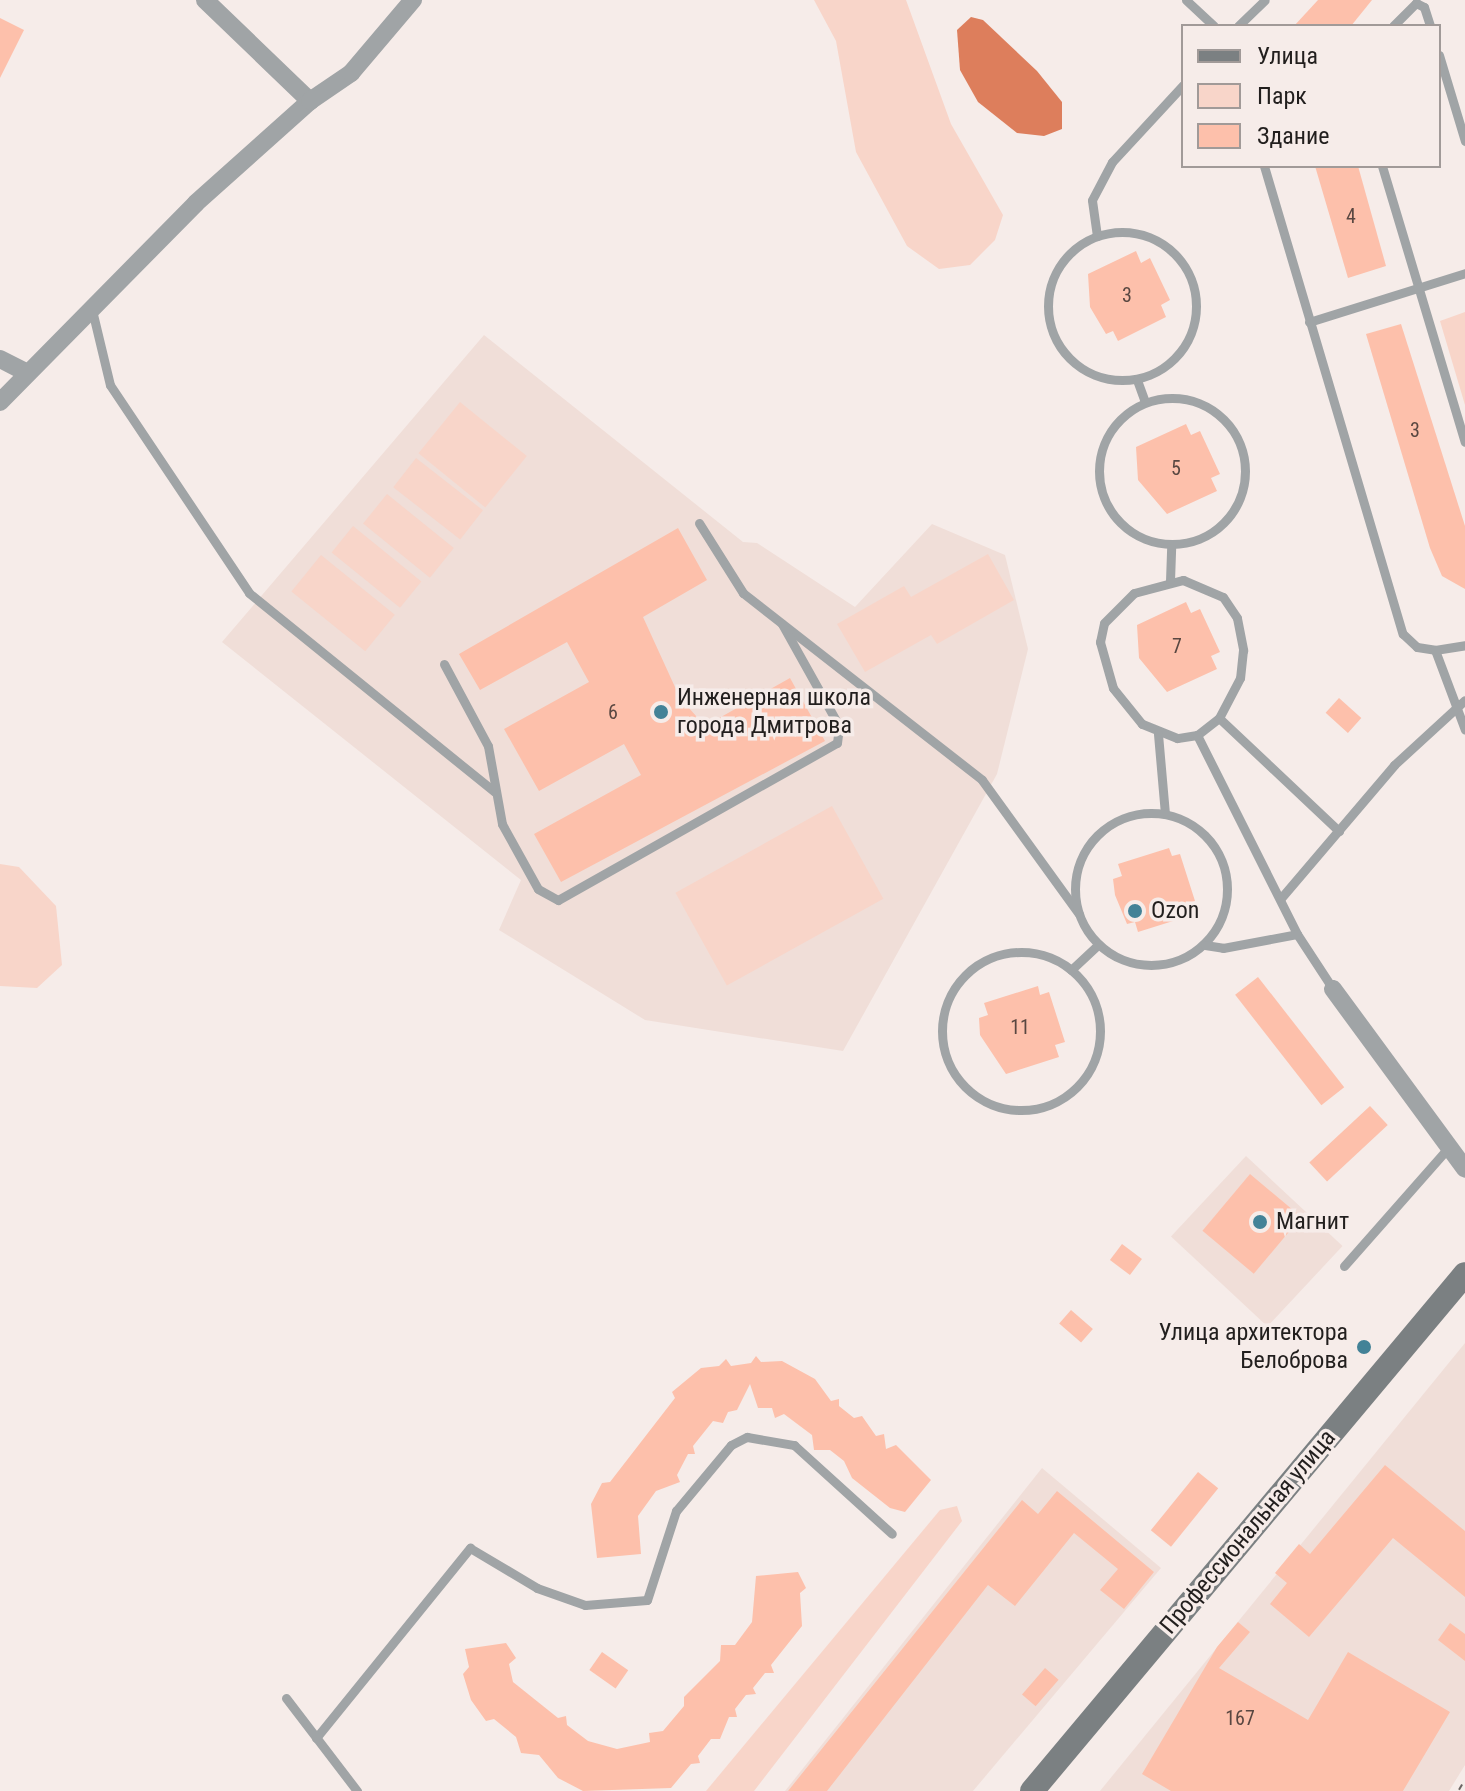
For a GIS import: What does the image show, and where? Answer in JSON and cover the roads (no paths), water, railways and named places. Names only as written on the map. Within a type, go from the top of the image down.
[{"type":"main road","name":"Профессиональная улица","points":[[1032,1791],[1465,1274]]},
{"type":"street","points":[[205,0],[310,101]]},
{"type":"street","points":[[0,402],[92,306],[310,101],[369,55],[413,0]]},
{"type":"street","points":[[0,359],[27,373]]},
{"type":"street","points":[[1333,989],[1465,1169]]},
{"type":"lane","points":[[1186,0],[1212,24]]},
{"type":"lane","points":[[1198,10],[1207,0]]},
{"type":"lane","points":[[1240,24],[1265,0]]},
{"type":"lane","points":[[1395,24],[1416,3],[1424,7],[1429,24]]},
{"type":"lane","points":[[1441,62],[1465,141]]},
{"type":"lane","points":[[1097,236],[1092,200],[1112,162],[1181,87]]},
{"type":"lane","points":[[1265,168],[1403,634],[1435,650],[1465,645]]},
{"type":"lane","points":[[1383,168],[1415,288],[1465,442]]},
{"type":"lane","points":[[1097,236],[1149,237],[1187,269],[1196,296],[1195,323],[1183,350],[1160,371],[1137,380],[1104,379],[1073,363],[1048,317],[1056,271],[1070,253],[1097,236]]},
{"type":"lane","points":[[1309,322],[1465,273]]},
{"type":"lane","points":[[92,306],[110,385],[249,593],[495,792]]},
{"type":"lane","points":[[1137,380],[1145,402]]},
{"type":"lane","points":[[1195,401],[1216,412],[1242,449],[1245,478],[1226,520],[1171,548],[1124,527],[1099,482],[1108,435],[1145,402],[1195,401]]},
{"type":"lane","points":[[699,523],[736,585],[982,780],[1098,945],[1147,966],[1184,959],[1205,945],[1222,920],[1229,891],[1221,856],[1200,828],[1165,814],[1122,817],[1095,835],[1074,883],[1079,914]]},
{"type":"lane","points":[[1170,581],[1171,548]]},
{"type":"lane","points":[[1158,734],[1197,735],[1219,718],[1240,678],[1237,618],[1223,597],[1203,584],[1170,581],[1134,593],[1117,608],[1100,642],[1113,688],[1158,734],[1165,814]]},
{"type":"lane","points":[[444,664],[485,737],[502,824],[538,889],[558,900],[833,746],[839,726],[782,624]]},
{"type":"lane","points":[[1435,650],[1452,710],[1465,730]]},
{"type":"lane","points":[[1281,898],[1339,831],[1452,710],[1465,700]]},
{"type":"lane","points":[[1219,718],[1339,831]]},
{"type":"lane","points":[[1197,735],[1297,934],[1333,989]]},
{"type":"lane","points":[[1205,945],[1223,948],[1297,934]]},
{"type":"lane","points":[[1071,970],[1098,945]]},
{"type":"lane","points":[[1024,952],[1071,970],[1092,993],[1100,1020],[1099,1052],[1080,1086],[1054,1104],[1019,1111],[981,1100],[960,1082],[942,1040],[955,988],[986,960],[1024,952]]},
{"type":"lane","points":[[1344,1266],[1449,1147]]},
{"type":"lane","points":[[316,1738],[470,1548],[537,1588],[585,1605],[647,1600],[676,1511],[731,1445],[747,1437],[794,1445],[892,1534]]},
{"type":"lane","points":[[286,1698],[357,1791]]},
{"type":"railway","points":[[1462,1791],[1465,1786]]},
{"type":"place","name":"Инженерная школа города Дмитрова","points":[[661,712]]},
{"type":"place","name":"Ozon","points":[[1135,911]]},
{"type":"place","name":"Магнит","points":[[1260,1222]]},
{"type":"place","name":"Улица архитектора Белоброва","points":[[1364,1347]]}]
